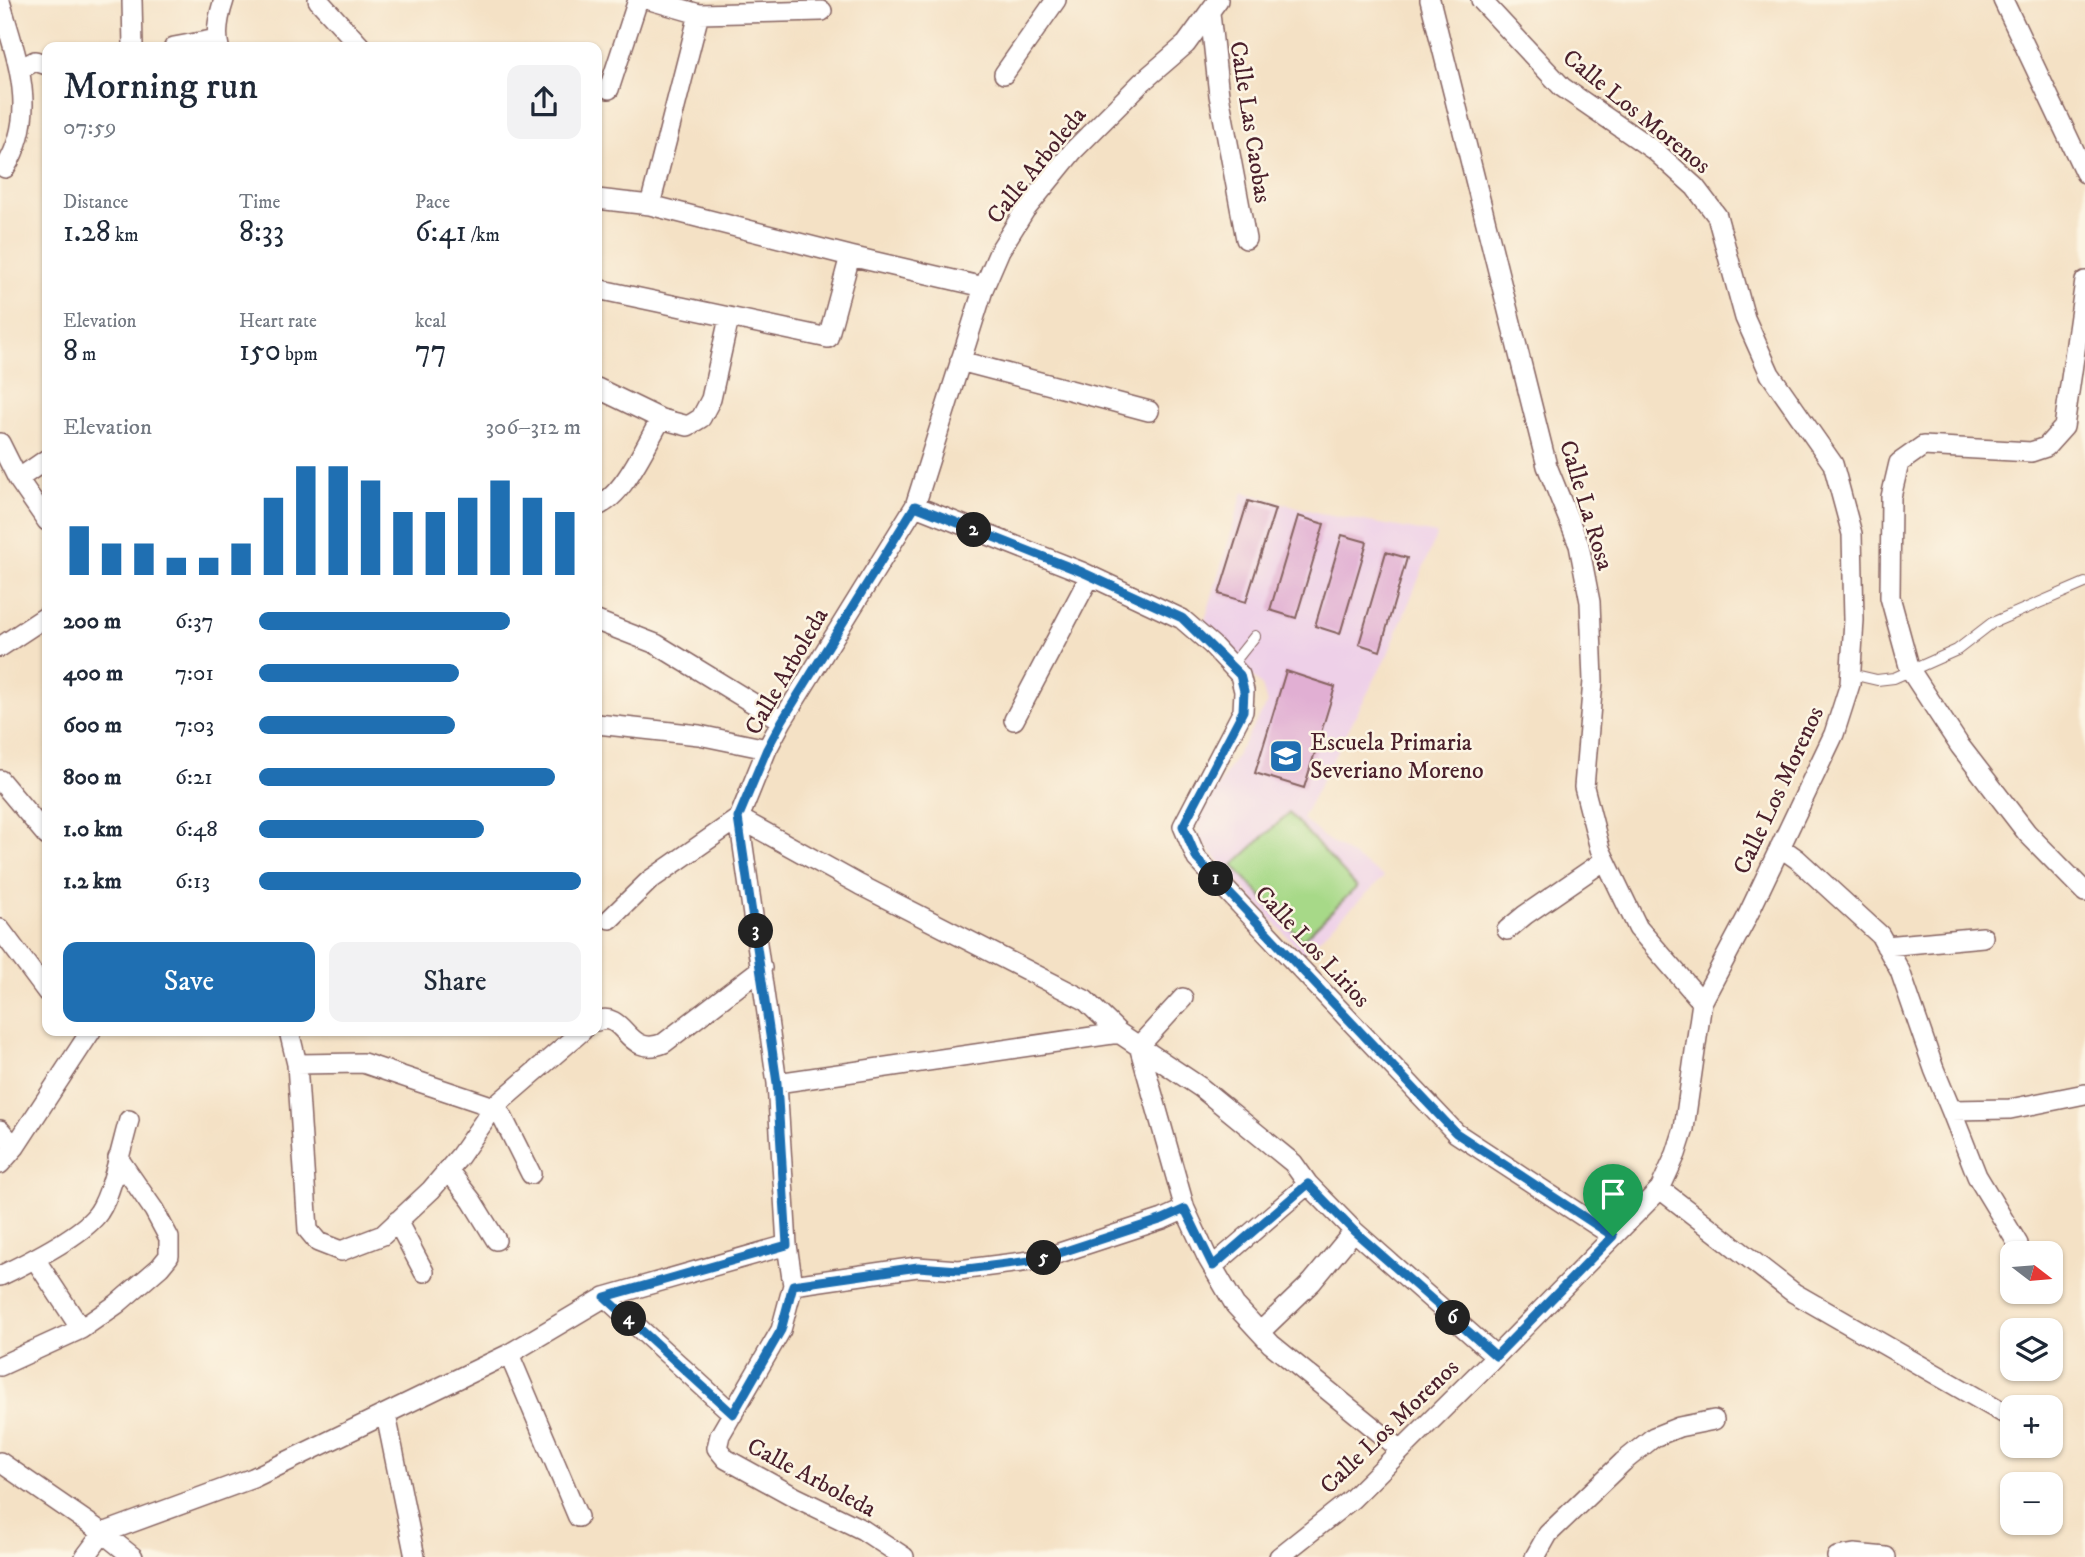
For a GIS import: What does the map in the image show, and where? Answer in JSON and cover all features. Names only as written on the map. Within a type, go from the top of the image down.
[{"type":"street","points":[[132,0],[133,42]]},
{"type":"street","points":[[218,42],[223,0]]},
{"type":"street","points":[[318,0],[356,42]]},
{"type":"street","points":[[610,89],[638,0]]},
{"type":"street","points":[[650,0],[699,14],[822,10]]},
{"type":"street","points":[[1004,74],[1056,0]]},
{"type":"street","name":"Calle La Rosa","points":[[1430,0],[1547,466],[1579,545],[1590,602],[1593,681],[1584,787],[1600,849],[1638,928],[1702,1002]]},
{"type":"street","name":"Calle Los Morenos","points":[[1279,1557],[1352,1499],[1660,1189],[1684,1129],[1702,1002],[1746,919],[1834,734],[1850,684],[1854,620],[1852,534],[1833,464],[1770,374],[1745,318],[1717,216],[1695,187],[1655,151],[1562,87],[1481,0]]},
{"type":"street","points":[[2003,0],[2085,173]]},
{"type":"street","points":[[0,1],[20,69],[23,91],[20,136],[15,152],[5,168]]},
{"type":"street","name":"Calle Las Caobas","points":[[1214,6],[1219,95],[1246,239]]},
{"type":"street","name":"Calle Arboleda","points":[[904,1557],[863,1530],[726,1459],[716,1448],[720,1435],[781,1330],[793,1285],[787,1245],[777,1083],[738,818],[782,721],[915,506],[984,287],[1000,250],[1025,211],[1073,151],[1142,82],[1186,44],[1214,6]]},
{"type":"street","points":[[650,205],[699,14]]},
{"type":"street","points":[[20,69],[35,61],[42,63]]},
{"type":"street","points":[[602,200],[650,205],[984,287]]},
{"type":"street","points":[[602,290],[828,338],[850,256]]},
{"type":"street","points":[[2085,281],[2064,427],[2046,447],[2031,452],[1923,446],[1899,463],[1891,497],[1890,597],[1910,670],[1959,746],[2019,822],[2085,892]]},
{"type":"street","points":[[602,390],[661,419],[688,426],[701,418],[711,399],[729,318]]},
{"type":"street","points":[[960,361],[1149,411]]},
{"type":"street","points":[[602,504],[620,487],[661,419]]},
{"type":"street","points":[[0,443],[18,479],[42,514]]},
{"type":"street","points":[[18,479],[42,462]]},
{"type":"street","name":"Calle Los Lirios","points":[[915,506],[1090,576],[1182,618],[1240,675],[1244,691],[1243,711],[1183,826],[1197,859],[1456,1133],[1613,1236]]},
{"type":"street","points":[[1013,720],[1090,576]]},
{"type":"street","points":[[0,647],[42,619]]},
{"type":"street","points":[[602,624],[656,644],[782,721]]},
{"type":"street","points":[[602,725],[699,735],[767,749]]},
{"type":"street","points":[[0,780],[42,830]]},
{"type":"street","points":[[610,919],[650,880],[738,818],[860,885],[1085,1000],[1119,1033],[1200,1087],[1293,1163],[1308,1184],[1354,1231],[1496,1356]]},
{"type":"street","points":[[1780,847],[1797,859],[1880,935],[1900,971],[1934,1069],[1978,1175],[2016,1241]]},
{"type":"street","points":[[1507,930],[1605,860]]},
{"type":"street","points":[[0,929],[42,985]]},
{"type":"street","points":[[1886,946],[1983,937]]},
{"type":"street","points":[[602,1019],[615,1022],[642,1046],[652,1049],[664,1043],[762,968]]},
{"type":"street","points":[[1139,1046],[1183,998]]},
{"type":"street","points":[[777,1083],[1119,1033]]},
{"type":"street","points":[[0,1164],[15,1147],[83,1036]]},
{"type":"street","points":[[290,1036],[297,1064],[309,1230],[318,1242],[341,1251],[383,1235],[431,1190],[494,1107],[576,1036]]},
{"type":"street","points":[[1139,1046],[1185,1209],[1235,1305],[1271,1344],[1401,1450]]},
{"type":"street","points":[[297,1064],[363,1063],[494,1107],[502,1116],[531,1174]]},
{"type":"street","points":[[1951,1110],[2010,1109],[2085,1094]]},
{"type":"street","points":[[0,1276],[35,1259],[84,1227],[99,1213],[130,1120]]},
{"type":"street","points":[[0,1130],[15,1147]]},
{"type":"street","points":[[0,1366],[81,1329],[117,1304],[169,1256],[169,1238],[154,1210],[118,1158]]},
{"type":"street","points":[[447,1170],[496,1240]]},
{"type":"street","points":[[1213,1266],[1308,1184]]},
{"type":"street","points":[[1660,1189],[1794,1293],[2000,1411]]},
{"type":"street","points":[[793,1285],[918,1267],[959,1270],[1038,1260],[1163,1219],[1185,1209]]},
{"type":"street","points":[[397,1221],[424,1272]]},
{"type":"street","points":[[1260,1332],[1312,1283],[1354,1231]]},
{"type":"street","points":[[85,1557],[103,1533],[253,1478],[509,1354],[605,1297],[787,1245]]},
{"type":"street","points":[[35,1259],[81,1329]]},
{"type":"street","points":[[605,1297],[733,1414]]},
{"type":"street","points":[[509,1354],[578,1517]]},
{"type":"street","points":[[386,1415],[415,1557]]},
{"type":"street","points":[[1535,1557],[1548,1534],[1623,1462],[1654,1437],[1679,1427],[1714,1420]]},
{"type":"street","points":[[3,1468],[103,1533],[133,1557]]},
{"type":"street","points":[[1837,1557],[1854,1554],[1885,1557]]},
{"type":"lane","points":[[1850,674],[1877,680],[1894,678],[1957,650],[1992,623],[2085,583]]},
{"type":"lane","points":[[1231,666],[1255,636]]},
{"type":"shaded area","name":"Escuela Primaria Severiano Moreno","points":[[1243,492],[1319,513],[1437,534],[1388,654],[1302,818],[1322,836],[1384,877],[1303,954],[1199,839],[1198,820],[1267,704],[1262,686],[1203,627]]},
{"type":"green space","points":[[1289,813],[1357,887],[1302,940],[1233,865]]},
{"type":"building","points":[[1248,501],[1275,509],[1246,602],[1219,594]]},
{"type":"building","points":[[1298,516],[1324,524],[1296,618],[1270,610]]},
{"type":"building","points":[[1342,535],[1367,542],[1340,634],[1315,626]]},
{"type":"building","points":[[1386,552],[1407,558],[1380,651],[1359,644]]},
{"type":"building","points":[[1286,671],[1335,687],[1304,788],[1255,773]]},
{"type":"place","name":"Escuela Primaria Severiano Moreno","points":[[1286,756]]},
{"type":"route","points":[[915,506],[1082,572],[1182,618],[1212,645],[1240,675],[1244,691],[1243,711],[1183,826],[1197,859],[1456,1133],[1613,1236],[1496,1356],[1354,1231],[1308,1184],[1213,1266],[1185,1209],[1163,1219],[1038,1260],[959,1270],[918,1267],[793,1285],[781,1330],[733,1414],[605,1297],[787,1245],[777,1083],[738,818],[782,721],[915,506]]}]
